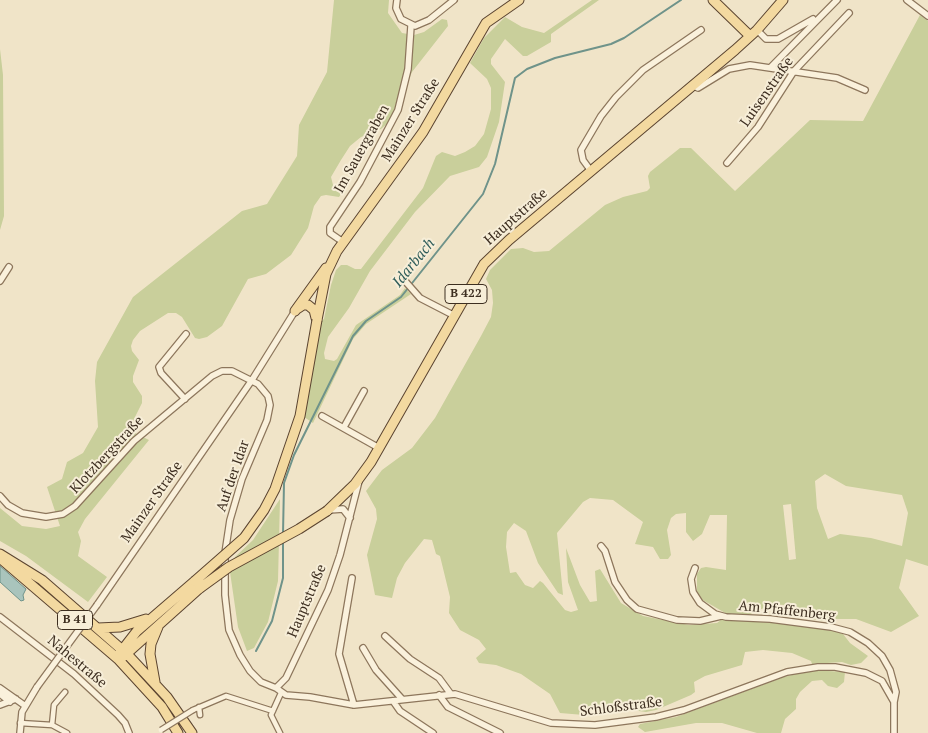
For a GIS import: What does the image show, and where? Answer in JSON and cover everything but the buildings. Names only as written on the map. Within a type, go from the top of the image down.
[{"type":"main road","name":"Mainzer Straße","points":[[331,262],[343,242],[422,132],[483,28],[497,13],[519,0]]},
{"type":"main road","points":[[713,0],[731,18],[753,33]]},
{"type":"main road","name":"Hauptstraße","points":[[360,479],[478,272],[489,259],[753,33],[783,0]]},
{"type":"main road","points":[[294,311],[331,262]]},
{"type":"main road","name":"B 422","points":[[125,652],[162,621],[244,538],[264,510],[275,489],[302,409],[317,320],[331,262]]},
{"type":"main road","points":[[294,311],[307,304],[314,310],[317,320]]},
{"type":"main road","name":"B 422","points":[[125,652],[151,617],[197,584],[299,529],[327,510],[360,479]]},
{"type":"main road","name":"B 41","points":[[0,554],[42,580],[125,652],[155,682],[192,733]]},
{"type":"main road","name":"B 41","points":[[0,558],[118,659],[162,707],[178,733]]},
{"type":"main road","points":[[98,628],[120,627],[151,617]]},
{"type":"main road","points":[[155,682],[151,649],[162,621]]},
{"type":"main road","points":[[118,659],[125,652]]},
{"type":"street","points":[[397,0],[398,14],[411,26],[420,25],[429,20],[454,0]]},
{"type":"street","points":[[771,67],[837,0]]},
{"type":"street","points":[[907,0],[928,16]]},
{"type":"street","name":"Luisenstraße","points":[[727,164],[758,127],[794,72],[849,13]]},
{"type":"street","points":[[753,33],[766,39],[778,39],[819,17]]},
{"type":"street","name":"Im Sauergraben","points":[[343,242],[330,233],[330,227],[360,182],[398,110],[408,70],[411,26]]},
{"type":"street","points":[[591,171],[583,160],[581,150],[611,103],[625,86],[643,70],[701,30]]},
{"type":"street","points":[[692,85],[695,88],[701,87],[729,69],[739,66],[771,67],[837,78],[865,90]]},
{"type":"street","points":[[0,281],[9,266]]},
{"type":"street","points":[[406,282],[420,298],[454,316]]},
{"type":"street","name":"Mainzer Straße","points":[[24,705],[97,605],[252,380],[294,311]]},
{"type":"street","points":[[185,398],[161,373],[159,367],[186,334]]},
{"type":"street","name":"Klotzbergstraße","points":[[0,496],[14,509],[32,516],[54,516],[70,511],[134,441],[185,398],[222,371],[238,373],[252,380]]},
{"type":"street","name":"Auf der Idar","points":[[252,380],[263,389],[270,405],[267,420],[242,479],[230,520],[224,568],[226,612],[232,640],[247,667],[260,682],[276,688]]},
{"type":"street","points":[[344,427],[364,391]]},
{"type":"street","points":[[322,416],[379,448]]},
{"type":"street","name":"Hauptstraße","points":[[276,688],[286,678],[325,599],[340,555],[360,479]]},
{"type":"street","points":[[327,510],[343,510],[350,518]]},
{"type":"street","name":"Am Pfaffenberg","points":[[601,546],[604,549],[616,582],[627,600],[637,609],[677,620],[700,621],[721,616],[818,624],[850,632],[868,643],[886,662],[896,692],[894,702]]},
{"type":"street","name":"Am Pfaffenberg","points":[[694,568],[692,586],[696,598],[705,608],[721,616]]},
{"type":"street","points":[[352,578],[339,654],[354,706]]},
{"type":"street","name":"Nahestraße","points":[[0,617],[74,674],[118,715],[125,723],[129,733]]},
{"type":"street","points":[[385,636],[410,659],[438,678],[450,693]]},
{"type":"street","points":[[363,648],[376,670],[402,699]]},
{"type":"street","name":"Schloßstraße","points":[[281,693],[354,706],[450,693],[551,723],[595,725],[656,717],[684,710],[787,672],[818,667],[836,667],[875,676],[888,688],[894,702]]},
{"type":"street","points":[[0,688],[13,701]]},
{"type":"street","points":[[276,688],[281,693],[273,711],[273,722],[280,733]]},
{"type":"street","points":[[52,724],[54,705],[65,692]]},
{"type":"street","points":[[0,694],[24,705],[20,733]]},
{"type":"street","points":[[438,695],[448,707],[500,733]]},
{"type":"street","points":[[156,733],[193,710],[226,696],[273,711]]},
{"type":"street","points":[[1,704],[13,701]]},
{"type":"street","points":[[393,701],[400,711],[433,733]]},
{"type":"street","points":[[894,702],[894,733]]},
{"type":"street","points":[[200,707],[200,715]]},
{"type":"street","points":[[20,723],[52,724],[67,733]]},
{"type":"green space","points":[[334,0],[389,0],[388,13],[402,33],[414,35],[424,32],[442,19],[447,20],[448,26],[412,72],[390,121],[381,129],[361,137],[350,146],[341,160],[331,177],[333,185],[341,194],[339,197],[321,196],[314,206],[308,228],[291,255],[266,274],[248,279],[222,326],[207,337],[199,339],[195,338],[182,317],[176,313],[168,313],[140,331],[133,340],[132,351],[139,360],[133,376],[133,382],[142,396],[142,403],[134,419],[133,427],[135,433],[149,440],[85,519],[78,532],[81,541],[78,556],[107,577],[88,602],[26,556],[0,541],[0,508],[22,526],[46,529],[60,526],[47,487],[62,479],[67,462],[83,453],[98,427],[95,381],[97,362],[133,297],[242,211],[267,204],[297,156],[299,125],[327,72]]},
{"type":"green space","points":[[592,0],[599,0],[551,34],[551,42],[527,56],[523,56],[505,39],[491,59],[491,64],[505,82],[499,122],[487,157],[479,167],[450,176],[415,212],[370,271],[349,308],[328,337],[324,353],[325,359],[334,361],[337,359],[356,325],[400,295],[405,288],[411,294],[366,324],[353,339],[313,423],[304,417],[321,321],[324,319],[336,270],[341,265],[361,269],[423,188],[436,156],[442,152],[455,156],[465,152],[475,146],[484,134],[491,109],[491,88],[487,79],[470,63],[484,38],[505,17],[522,27],[544,33]]},
{"type":"green space","points":[[920,15],[928,21],[928,566],[906,559],[899,588],[919,616],[891,632],[856,619],[836,619],[832,622],[806,618],[796,606],[773,604],[750,614],[727,614],[701,599],[697,591],[697,574],[701,568],[706,567],[726,570],[727,515],[710,515],[702,534],[693,541],[686,532],[686,513],[676,514],[671,518],[667,530],[671,555],[668,559],[660,559],[653,547],[635,544],[643,522],[613,500],[590,498],[583,502],[557,533],[563,595],[558,593],[538,563],[526,531],[514,523],[507,532],[506,547],[510,573],[516,572],[525,585],[533,588],[540,581],[543,583],[565,610],[571,612],[578,610],[568,582],[566,548],[580,585],[590,602],[597,601],[595,571],[600,569],[621,603],[643,616],[689,625],[717,623],[721,620],[757,621],[832,630],[843,634],[850,643],[868,656],[861,663],[851,665],[842,662],[812,664],[811,661],[792,653],[763,650],[745,652],[742,665],[705,676],[694,682],[695,692],[691,695],[656,710],[646,712],[596,705],[591,706],[584,715],[560,713],[550,694],[521,674],[496,665],[479,663],[476,658],[486,649],[479,640],[460,630],[449,613],[450,597],[440,556],[436,554],[432,540],[424,539],[405,563],[397,578],[392,598],[375,595],[367,555],[377,519],[376,509],[366,491],[382,470],[412,448],[435,418],[491,317],[492,290],[486,279],[490,270],[511,249],[523,248],[534,252],[549,251],[605,205],[623,197],[647,191],[650,188],[648,176],[650,172],[680,148],[691,148],[735,191],[810,120],[863,121]],"holes":[[[825,474],[846,486],[902,495],[908,513],[902,546],[871,538],[840,534],[828,539],[817,508],[815,481]],[[791,504],[796,559],[789,560],[783,505]]]},
{"type":"green space","points":[[0,49],[3,75],[4,216],[0,230]]},
{"type":"green space","points":[[280,499],[278,581],[268,622],[254,648],[247,651],[238,627],[230,572],[235,557],[253,540]]},
{"type":"green space","points":[[812,670],[845,672],[844,682],[837,688],[828,686],[822,680],[812,681],[800,692],[796,699],[796,709],[785,719],[781,733],[757,733],[722,723],[696,723],[645,732],[638,727],[640,724],[676,717],[784,677]]},
{"type":"water","points":[[0,566],[26,589],[23,595],[24,600],[21,601],[0,582]]},
{"type":"waterway","name":"Idarbach","points":[[283,534],[284,483],[294,455],[353,336],[366,321],[401,297],[483,194],[495,164],[515,78],[527,69],[555,58],[611,44],[624,38],[681,0]]},
{"type":"waterway","name":"Idarbach","points":[[256,651],[272,621],[283,578],[283,541]]}]
